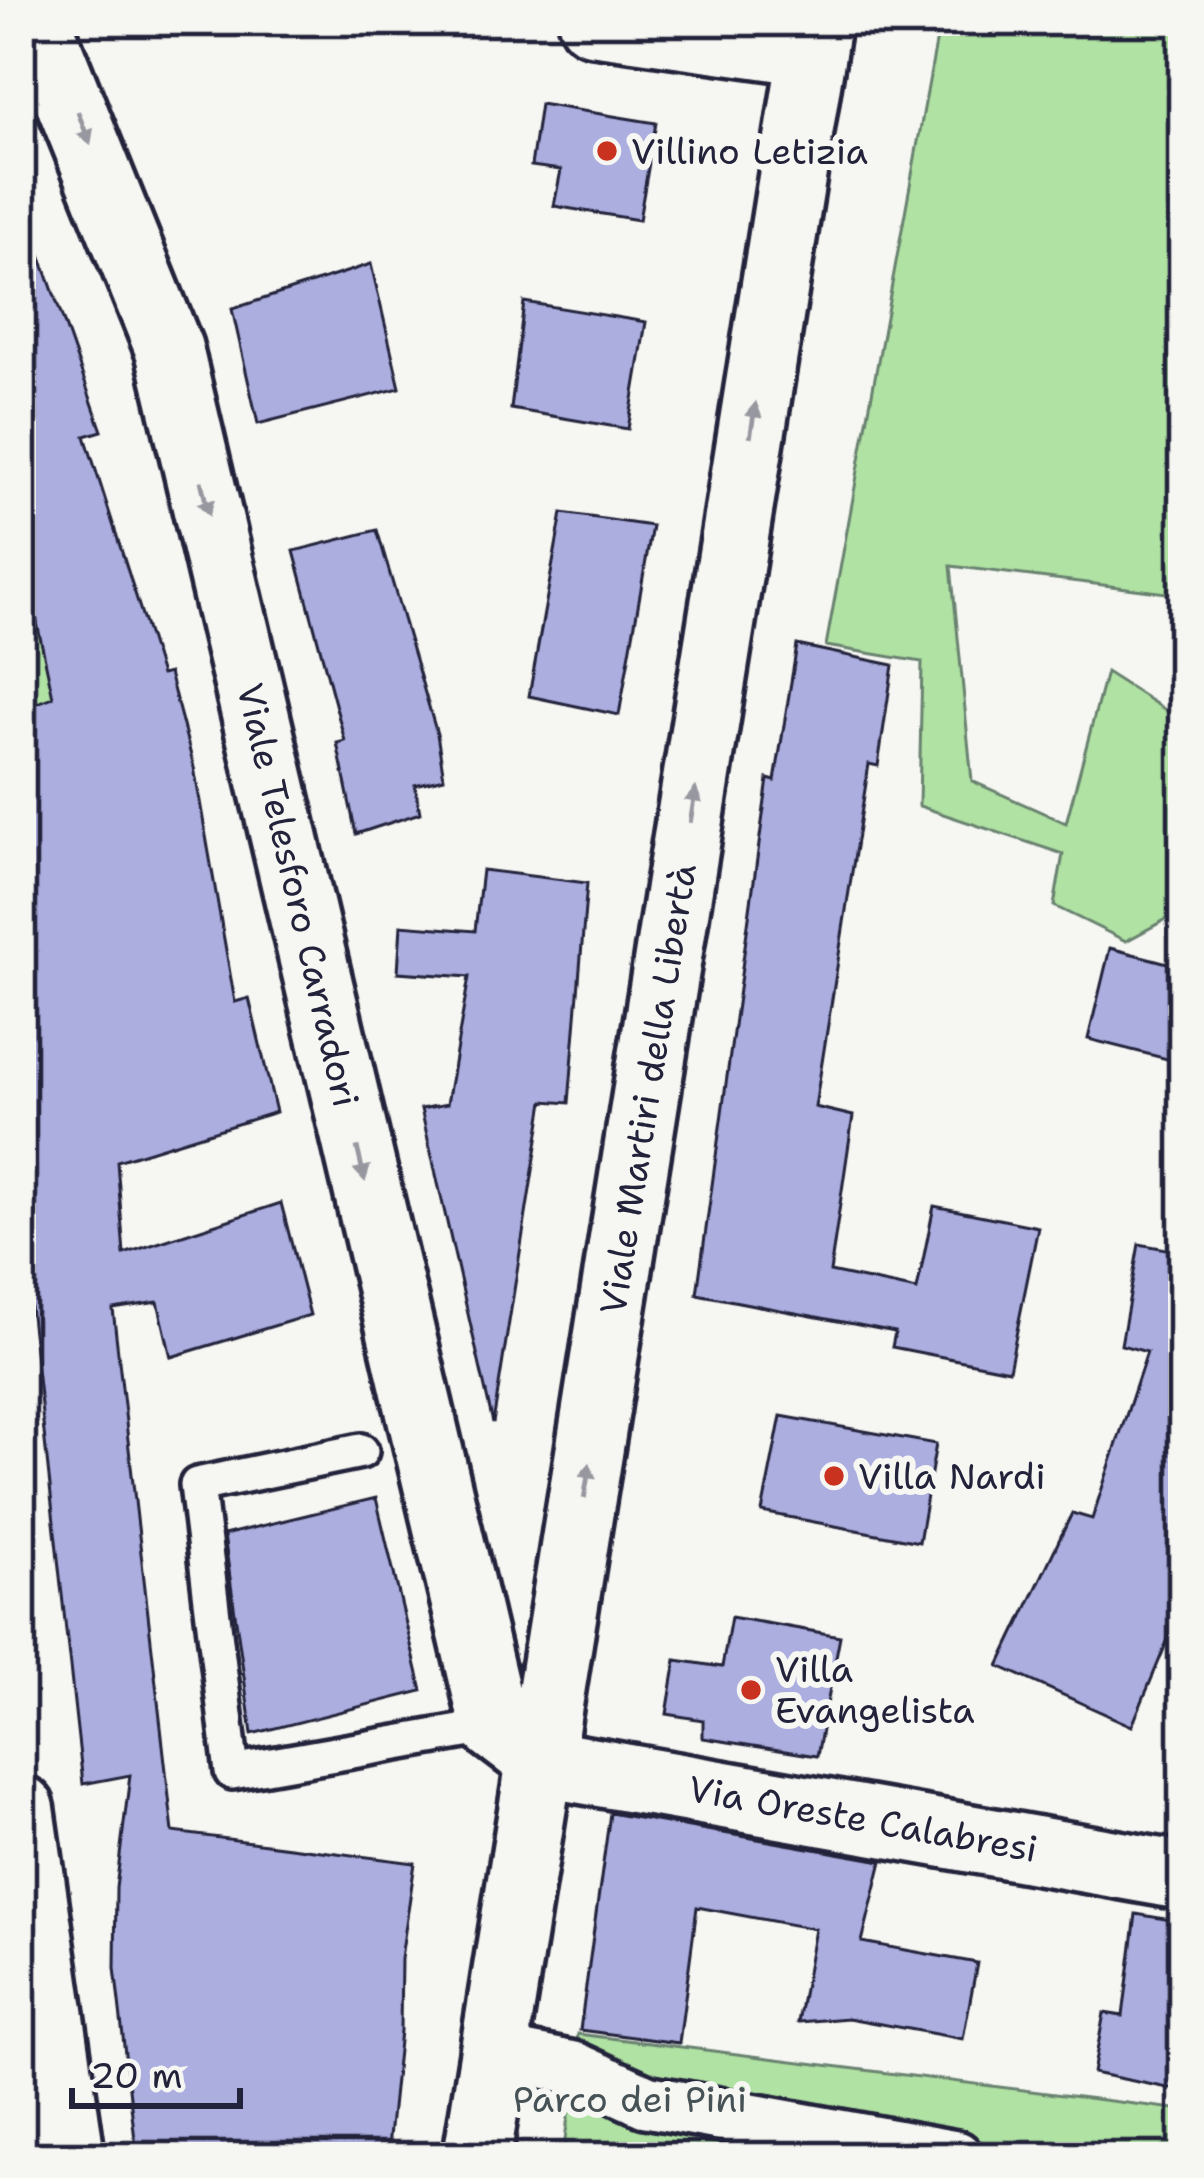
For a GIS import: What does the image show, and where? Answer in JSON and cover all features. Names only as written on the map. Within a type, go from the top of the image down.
[{"type":"main road","name":"Viale Telesforo Carradori","points":[[37,21],[170,349],[464,1580],[518,1744]]},
{"type":"main road","points":[[592,21],[814,36]]},
{"type":"main road","name":"Viale Martiri della Libertà","points":[[477,2157],[494,2052],[518,1744],[575,1553],[814,36]]},
{"type":"main road","points":[[464,1580],[496,1606],[529,1607],[564,1580],[575,1553]]},
{"type":"main road","name":"Via Oreste Calabresi","points":[[518,1744],[1183,1876]]},
{"type":"main road","points":[[21,1809],[70,2157]]},
{"type":"street","points":[[494,2052],[574,2068],[646,2101],[956,2157]]},
{"type":"lane","points":[[361,1451],[197,1485],[232,1772],[518,1744]]},
{"type":"green space","points":[[940,21],[1183,21],[1183,595],[951,566],[972,781],[1066,823],[1106,672],[1183,721],[1183,910],[1126,941],[1054,906],[1063,854],[919,806],[922,662],[826,646]]},
{"type":"green space","points":[[21,548],[41,642],[84,688],[21,709]]},
{"type":"green space","name":"Parco dei Pini","points":[[578,2034],[1183,2110],[1183,2157],[563,2157]]},
{"type":"building","name":"Villino Letizia","points":[[540,104],[656,123],[639,220],[554,206],[561,170],[531,166]]},
{"type":"building","points":[[28,220],[102,431],[85,436],[161,675],[169,673],[194,767],[235,1002],[249,998],[276,1112],[117,1161],[124,1254],[281,1203],[310,1315],[171,1357],[158,1302],[113,1309],[173,1832],[415,1863],[401,1958],[400,2031],[387,2157],[137,2157],[115,1968],[116,1888],[130,1775],[83,1784],[21,1225],[21,709],[53,697],[21,548],[21,221]]},
{"type":"building","points":[[371,264],[400,388],[258,424],[232,309]]},
{"type":"building","points":[[524,302],[646,322],[628,429],[511,409]]},
{"type":"building","points":[[562,513],[652,526],[619,715],[529,696]]},
{"type":"building","points":[[377,530],[437,734],[444,778],[415,785],[420,813],[356,834],[337,743],[345,741],[294,551]]},
{"type":"building","points":[[797,645],[893,665],[878,766],[869,764],[815,1107],[853,1116],[830,1272],[917,1290],[934,1206],[1038,1227],[1009,1370],[892,1347],[895,1332],[697,1294],[768,779],[775,781]]},
{"type":"building","points":[[482,870],[587,883],[569,1103],[544,1101],[493,1423],[421,1109],[447,1104],[469,977],[398,972],[401,925],[475,931]]},
{"type":"building","points":[[1110,948],[1183,967],[1183,1030],[1175,1061],[1088,1039]]},
{"type":"building","points":[[1139,1244],[1183,1252],[1183,1603],[1132,1726],[999,1666],[1072,1513],[1092,1519],[1147,1352],[1121,1345]]},
{"type":"building","name":"Villa Nardi","points":[[781,1416],[936,1444],[919,1542],[762,1512]]},
{"type":"building","points":[[376,1498],[422,1691],[252,1734],[224,1535]]},
{"type":"building","name":"Villa Evangelista","points":[[731,1617],[840,1636],[817,1756],[703,1738],[703,1720],[667,1714],[676,1660],[722,1667]]},
{"type":"building","points":[[610,1813],[882,1861],[862,1942],[977,1963],[963,2039],[848,2018],[798,2022],[815,1929],[697,1907],[679,2043],[580,2030]]},
{"type":"building","points":[[1136,1914],[1183,1922],[1183,2091],[1093,2073],[1104,2013],[1123,2016]]},
{"type":"place","name":"Villino Letizia","points":[[607,151]]},
{"type":"place","name":"Villa Nardi","points":[[834,1476]]},
{"type":"place","name":"Villa Evangelista","points":[[751,1690]]}]
